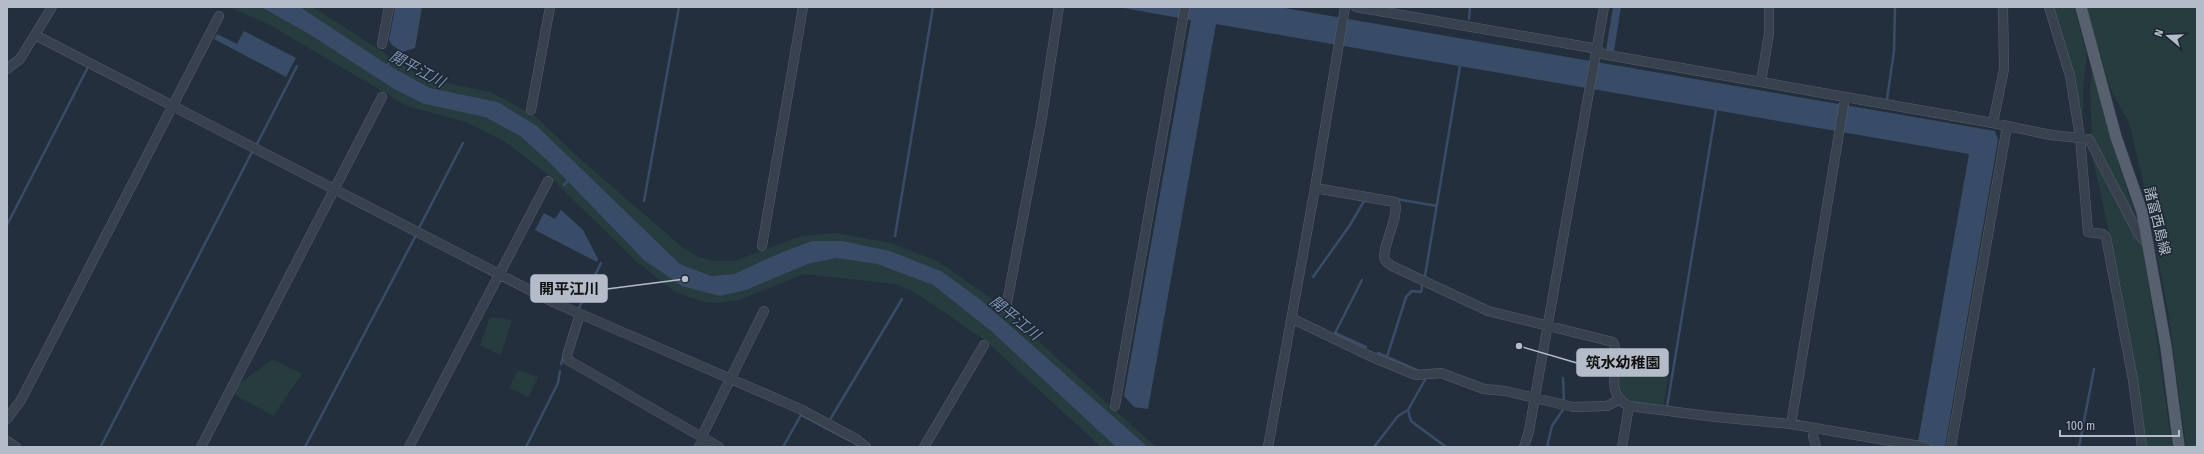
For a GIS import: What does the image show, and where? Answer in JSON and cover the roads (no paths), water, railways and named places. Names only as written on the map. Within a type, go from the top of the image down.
[{"type":"main road","name":"諸富西島線","points":[[2081,7],[2116,137],[2142,212],[2166,347],[2179,447]]},
{"type":"street","points":[[7,69],[20,59],[52,7]]},
{"type":"street","points":[[382,44],[388,7]]},
{"type":"street","points":[[531,110],[550,7]]},
{"type":"street","points":[[762,246],[803,7]]},
{"type":"street","points":[[1006,308],[1042,116],[1059,7]]},
{"type":"street","points":[[1115,406],[1185,7]]},
{"type":"street","points":[[1356,7],[1598,49],[1602,54],[1761,82],[1845,100],[1993,122],[2051,135],[2089,139],[2139,234],[2149,246]]},
{"type":"street","points":[[1524,447],[1548,326],[1598,49],[1604,7]]},
{"type":"street","points":[[1761,82],[1769,33],[1769,7]]},
{"type":"street","points":[[1993,122],[2004,69],[2003,7]]},
{"type":"street","points":[[2048,7],[2070,76],[2080,137],[2088,232],[2103,234],[2106,237],[2133,380],[2142,447]]},
{"type":"street","points":[[1268,447],[1315,188],[1344,12]]},
{"type":"street","points":[[7,419],[21,400],[219,16]]},
{"type":"street","points":[[35,35],[499,275],[580,314],[800,409],[854,443],[866,447]]},
{"type":"street","points":[[200,447],[382,97]]},
{"type":"street","points":[[1791,424],[1845,100]]},
{"type":"street","points":[[1951,447],[2007,126]]},
{"type":"street","points":[[409,447],[548,181]]},
{"type":"street","points":[[1315,188],[1395,202],[1394,222],[1384,254],[1385,260],[1392,266],[1476,306],[1613,342],[1615,388],[1619,400],[1629,406],[1716,417],[1791,424],[1912,446],[1926,447]]},
{"type":"street","points":[[699,447],[729,379],[764,311]]},
{"type":"street","points":[[580,314],[567,355],[568,360],[719,447]]},
{"type":"street","points":[[1291,318],[1372,357],[1413,374],[1441,373],[1484,389],[1505,390],[1535,397],[1544,402],[1573,407],[1607,406],[1619,400]]},
{"type":"street","points":[[924,447],[984,345]]},
{"type":"street","points":[[1622,447],[1629,406]]},
{"type":"street","points":[[1814,428],[1813,436],[1816,447]]},
{"type":"street","points":[[7,441],[16,447]]},
{"type":"water","points":[[261,7],[300,7],[388,65],[430,88],[498,102],[537,126],[680,264],[711,276],[734,274],[780,253],[812,241],[843,241],[890,251],[941,271],[981,300],[1148,447],[1116,447],[991,331],[933,285],[877,264],[836,258],[808,264],[746,290],[720,296],[682,286],[644,260],[550,163],[520,136],[485,117],[424,104],[394,89],[309,34]]},
{"type":"water","points":[[395,7],[422,7],[415,48],[402,52],[392,45],[389,40]]},
{"type":"water","points":[[1118,7],[1279,7],[1995,131],[1998,140],[1945,447],[1917,447],[1969,154],[1216,24],[1148,409],[1134,407],[1124,396],[1191,20]]},
{"type":"water","points":[[1613,7],[1621,7],[1614,51],[1606,50]]},
{"type":"water","points":[[244,31],[296,58],[286,77],[214,39],[217,34],[237,44]]},
{"type":"water","points":[[561,210],[583,230],[598,259],[597,262],[535,230],[544,213],[555,219]]},
{"type":"waterway","points":[[644,201],[679,7]]},
{"type":"waterway","points":[[895,236],[933,7]]},
{"type":"waterway","points":[[1469,19],[1470,7]]},
{"type":"waterway","points":[[1887,99],[1894,51],[1895,7]]},
{"type":"waterway","points":[[386,68],[392,58]]},
{"type":"waterway","points":[[257,144],[297,66]]},
{"type":"waterway","points":[[1425,276],[1460,66]]},
{"type":"waterway","points":[[7,225],[88,67]]},
{"type":"waterway","points":[[1667,407],[1716,110]]},
{"type":"waterway","points":[[419,228],[463,143]]},
{"type":"waterway","points":[[101,446],[252,152]]},
{"type":"waterway","points":[[564,185],[569,179]]},
{"type":"waterway","points":[[1396,199],[1437,206]]},
{"type":"waterway","points":[[1313,277],[1350,225],[1364,201]]},
{"type":"waterway","points":[[305,447],[415,237]]},
{"type":"waterway","points":[[579,308],[601,263]]},
{"type":"waterway","points":[[1362,280],[1335,333],[1366,347]]},
{"type":"waterway","points":[[1387,357],[1406,297],[1412,291],[1421,292],[1422,286]]},
{"type":"waterway","points":[[831,418],[902,299]]},
{"type":"waterway","points":[[1378,353],[1419,371]]},
{"type":"waterway","points":[[561,364],[564,355]]},
{"type":"waterway","points":[[2079,447],[2094,369]]},
{"type":"waterway","points":[[526,447],[558,383],[560,371]]},
{"type":"waterway","points":[[1426,378],[1408,410],[1411,421],[1446,447]]},
{"type":"waterway","points":[[1563,378],[1564,402]]},
{"type":"waterway","points":[[1547,447],[1552,426],[1564,408]]},
{"type":"waterway","points":[[1374,447],[1398,416],[1408,410]]},
{"type":"waterway","points":[[783,447],[801,415],[850,441]]},
{"type":"place","name":"開平江川","points":[[685,279]]},
{"type":"place","name":"筑水幼稚園","points":[[1519,346]]}]
